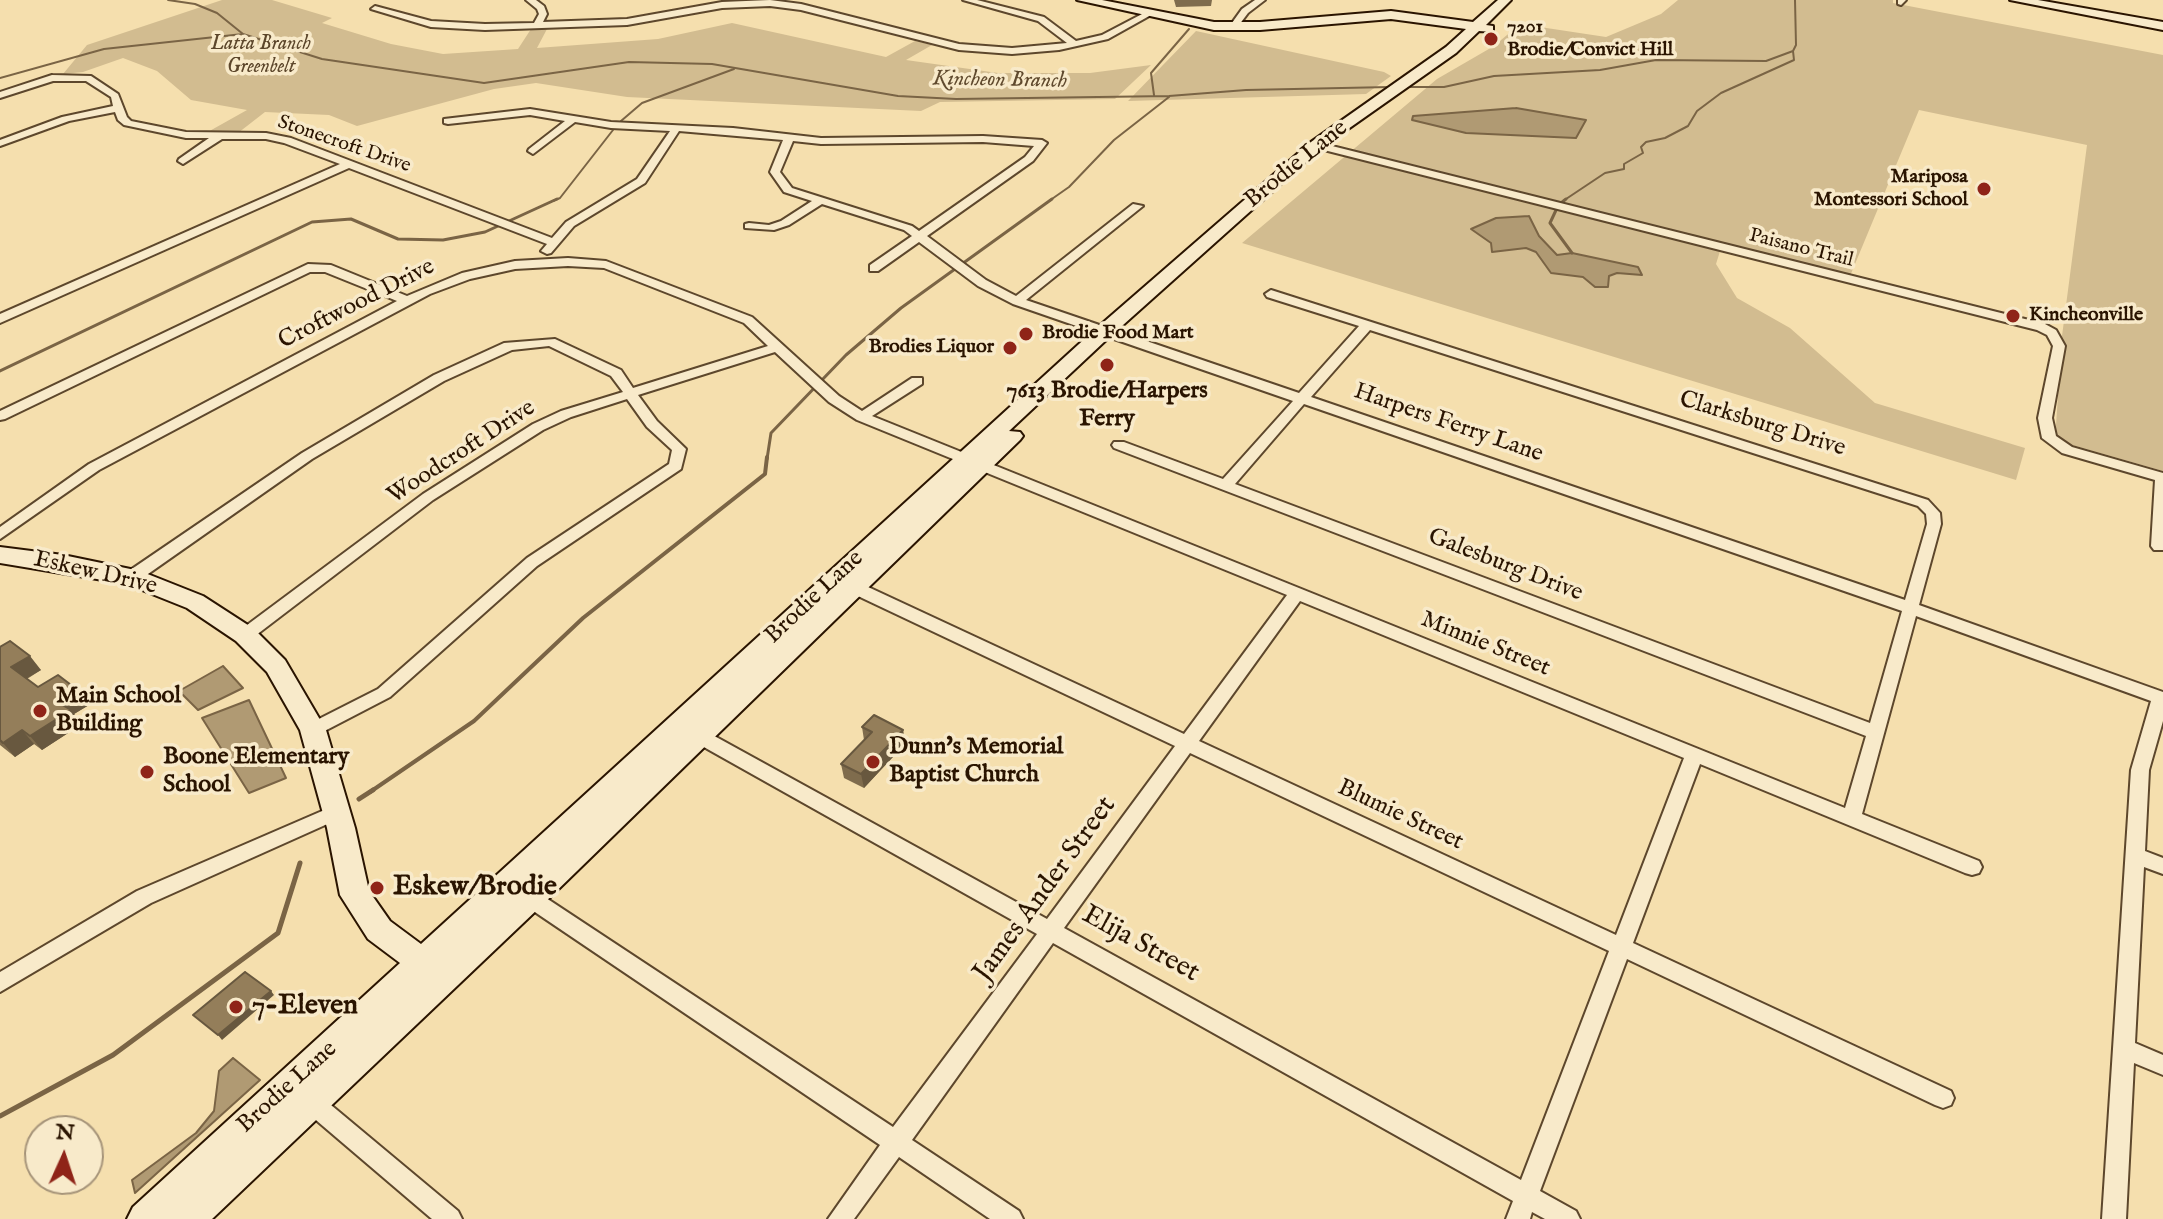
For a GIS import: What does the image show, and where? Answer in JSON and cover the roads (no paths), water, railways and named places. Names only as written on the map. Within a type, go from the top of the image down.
[{"type":"main road","points":[[1083,0],[1147,15],[1233,27],[1391,15],[1483,28]]},
{"type":"main road","name":"Brodie Lane","points":[[1483,28],[1505,0]]},
{"type":"main road","name":"Brodie Lane","points":[[145,1219],[435,971],[973,462],[1323,147],[1438,65],[1521,0]]},
{"type":"main road","points":[[2016,0],[2163,26]]},
{"type":"main road","points":[[2058,0],[2163,18]]},
{"type":"main road","name":"Eskew Drive","points":[[0,555],[63,563],[132,577],[195,602],[245,635],[276,666],[313,730],[355,895],[379,930],[435,971]]},
{"type":"main road","name":"Brodie Lane","points":[[186,1219],[311,1102],[435,971],[530,898],[690,730]]},
{"type":"street","points":[[530,0],[541,8],[543,14],[536,26]]},
{"type":"street","points":[[967,0],[1041,19],[1075,44]]},
{"type":"street","points":[[1233,27],[1245,11],[1261,0]]},
{"type":"street","points":[[375,9],[447,26],[536,26],[641,21],[732,2],[801,7],[974,49],[1024,51],[1075,44],[1114,33],[1147,15]]},
{"type":"street","name":"Stonecroft Drive","points":[[0,95],[52,78],[78,76],[107,87],[115,96],[122,118],[139,127],[186,135],[277,137],[552,242]]},
{"type":"street","points":[[0,143],[66,119],[118,108]]},
{"type":"street","points":[[448,121],[512,112],[611,125],[789,138],[983,139],[1042,143],[1018,168],[874,268]]},
{"type":"street","points":[[533,151],[574,118]]},
{"type":"street","points":[[542,262],[552,242],[570,224],[641,181],[676,129]]},
{"type":"street","points":[[183,161],[219,136]]},
{"type":"street","name":"Harpers Ferry Lane","points":[[789,138],[776,164],[776,177],[788,190],[891,221],[920,235],[970,273],[1017,301],[1909,608],[2162,699]]},
{"type":"street","points":[[904,156],[906,141]]},
{"type":"street","name":"Paisano Trail","points":[[1323,147],[2041,327],[2052,333],[2059,346],[2045,418],[2049,438],[2067,450],[2162,478]]},
{"type":"street","points":[[0,319],[349,164]]},
{"type":"street","points":[[749,226],[770,228],[785,223],[819,201]]},
{"type":"street","points":[[1017,301],[1137,206]]},
{"type":"street","name":"Croftwood Drive","points":[[0,534],[94,467],[407,301],[466,276],[542,262],[589,263],[623,270],[732,312],[777,347],[806,376],[862,417],[973,462]]},
{"type":"street","points":[[0,416],[308,268],[327,268],[407,301]]},
{"type":"street","name":"Clarksburg Drive","points":[[1271,294],[1914,498],[1928,508],[1935,519],[1852,817]]},
{"type":"street","points":[[1226,485],[1367,325]]},
{"type":"street","points":[[132,577],[307,456],[439,378],[509,346],[551,342],[616,373],[652,424],[679,449],[676,466],[532,562],[384,693],[313,730]]},
{"type":"street","name":"Woodcroft Drive","points":[[245,635],[428,497],[538,427],[566,414],[777,347]]},
{"type":"street","points":[[862,417],[917,381]]},
{"type":"street","name":"Galesburg Drive","points":[[1119,445],[1875,732]]},
{"type":"street","name":"Minnie Street","points":[[973,462],[1972,867]]},
{"type":"street","points":[[2159,546],[2162,478]]},
{"type":"street","name":"Blumie Street","points":[[845,583],[1943,1098]]},
{"type":"street","name":"James Ander Street","points":[[840,1219],[1296,594]]},
{"type":"street","points":[[2114,1219],[2140,770],[2162,699]]},
{"type":"street","name":"Elija Street","points":[[690,730],[1568,1219]]},
{"type":"street","points":[[1518,1219],[1694,755]]},
{"type":"street","points":[[0,983],[144,897],[336,812]]},
{"type":"street","points":[[2135,855],[2163,866]]},
{"type":"street","points":[[530,898],[1011,1219]]},
{"type":"street","points":[[2122,1048],[2163,1065]]},
{"type":"street","points":[[311,1102],[450,1219]]},
{"type":"waterway","name":"Kincheon Branch","points":[[168,0],[195,4],[217,13],[243,34]]},
{"type":"waterway","name":"Kincheon Branch","points":[[1793,51],[1796,45],[1795,0]]},
{"type":"waterway","points":[[1154,95],[1151,73],[1189,29]]},
{"type":"waterway","points":[[0,78],[104,49],[243,34]]},
{"type":"waterway","name":"Kincheon Branch","points":[[243,34],[322,59],[484,83],[629,62],[712,64],[898,96],[956,99],[1169,96],[1246,90],[1390,87]]},
{"type":"waterway","name":"Kincheon Branch","points":[[1403,87],[1444,87],[1494,76],[1600,70],[1656,60],[1766,61],[1793,51]]},
{"type":"waterway","points":[[1566,199],[1605,173],[1624,169],[1624,164],[1643,153],[1641,147],[1646,142],[1665,138],[1688,126],[1697,111],[1721,93],[1794,60],[1793,51]]},
{"type":"waterway","points":[[621,121],[642,103],[734,69]]},
{"type":"waterway","points":[[1049,201],[1069,187],[1114,140],[1169,97]]},
{"type":"waterway","points":[[553,201],[560,198],[613,130]]},
{"type":"waterway","points":[[0,371],[312,222],[351,219],[398,239],[443,240],[485,232],[557,199]]},
{"type":"waterway","points":[[767,459],[771,433],[846,355],[901,308],[1052,199]]},
{"type":"waterway","points":[[1561,203],[1566,199]]},
{"type":"waterway","points":[[1557,208],[1550,223],[1572,253]]},
{"type":"waterway","points":[[372,791],[474,721],[583,618],[765,474],[767,457]]},
{"type":"waterway","points":[[359,799],[372,791]]},
{"type":"waterway","points":[[0,1116],[113,1055],[278,933],[300,863]]},
{"type":"place","name":"7201 Brodie/Convict Hill","points":[[1491,39]]},
{"type":"place","name":"Mariposa Montessori School","points":[[1984,189]]},
{"type":"place","name":"Kincheonville","points":[[2013,316]]},
{"type":"place","name":"Brodie Food Mart","points":[[1026,334]]},
{"type":"place","name":"Brodies Liquor","points":[[1010,348]]},
{"type":"place","name":"7613 Brodie/Harpers Ferry","points":[[1107,365]]},
{"type":"place","name":"Main School Building","points":[[40,711]]},
{"type":"place","name":"Dunn's Memorial Baptist Church","points":[[873,762]]},
{"type":"place","name":"Boone Elementary School","points":[[147,772]]},
{"type":"place","name":"Eskew/Brodie","points":[[377,888]]},
{"type":"place","name":"7-Eleven","points":[[236,1007]]},
{"type":"park label","name":"Latta Branch Greenbelt","points":[[261,56]]}]
